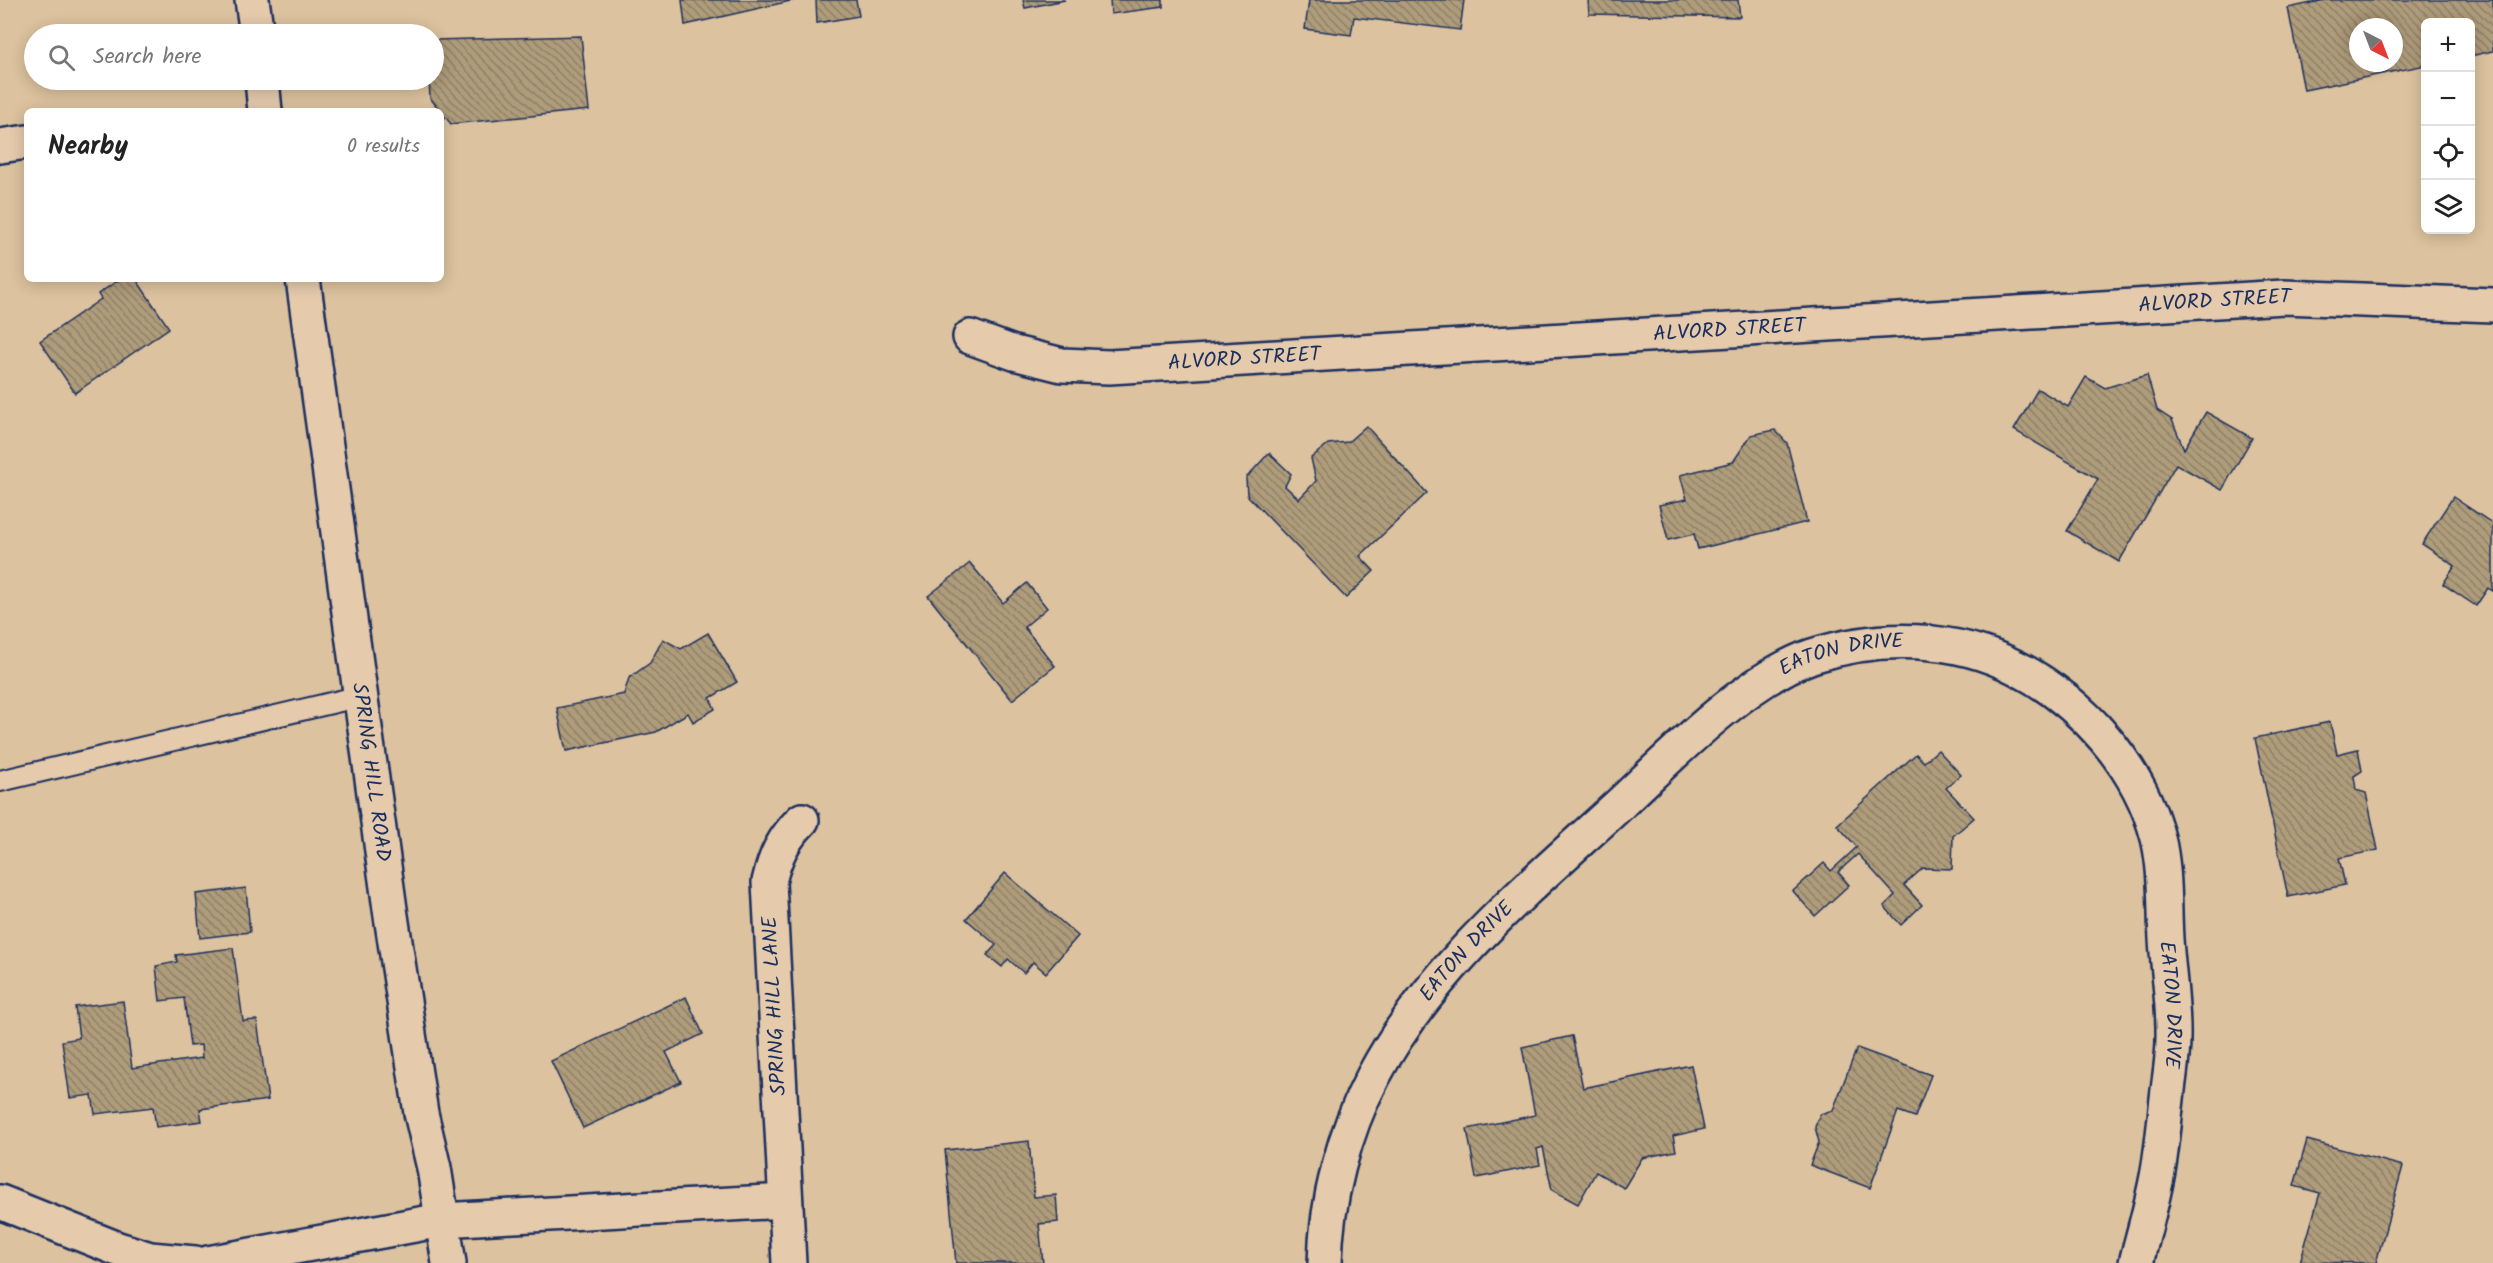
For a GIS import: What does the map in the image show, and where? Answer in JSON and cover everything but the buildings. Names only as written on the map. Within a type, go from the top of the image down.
[{"type":"street","points":[[252,0],[256,24]]},
{"type":"street","points":[[263,90],[265,108]]},
{"type":"street","points":[[0,146],[24,142]]},
{"type":"street","name":"SPRING HILL ROAD","points":[[303,282],[421,1113],[434,1168],[449,1263]]},
{"type":"street","name":"ALVORD STREET","points":[[970,337],[1014,353],[1062,365],[1109,368],[2284,297],[2493,305]]},
{"type":"street","name":"EATON DRIVE","points":[[1324,1263],[1326,1226],[1347,1142],[1371,1079],[1411,1016],[1469,945],[1649,776],[1733,704],[1784,669],[1814,656],[1893,641],[1942,643],[1995,657],[2047,684],[2090,720],[2122,763],[2139,791],[2157,836],[2163,868],[2173,1039],[2159,1167],[2136,1263]]},
{"type":"street","name":"SPRING HILL LANE","points":[[789,1263],[769,882],[776,854],[790,831],[802,820]]},
{"type":"street","points":[[208,1263],[442,1220],[785,1201]]},
{"type":"street","points":[[0,1202],[150,1259],[195,1263]]},
{"type":"lane","points":[[0,781],[361,696]]}]
